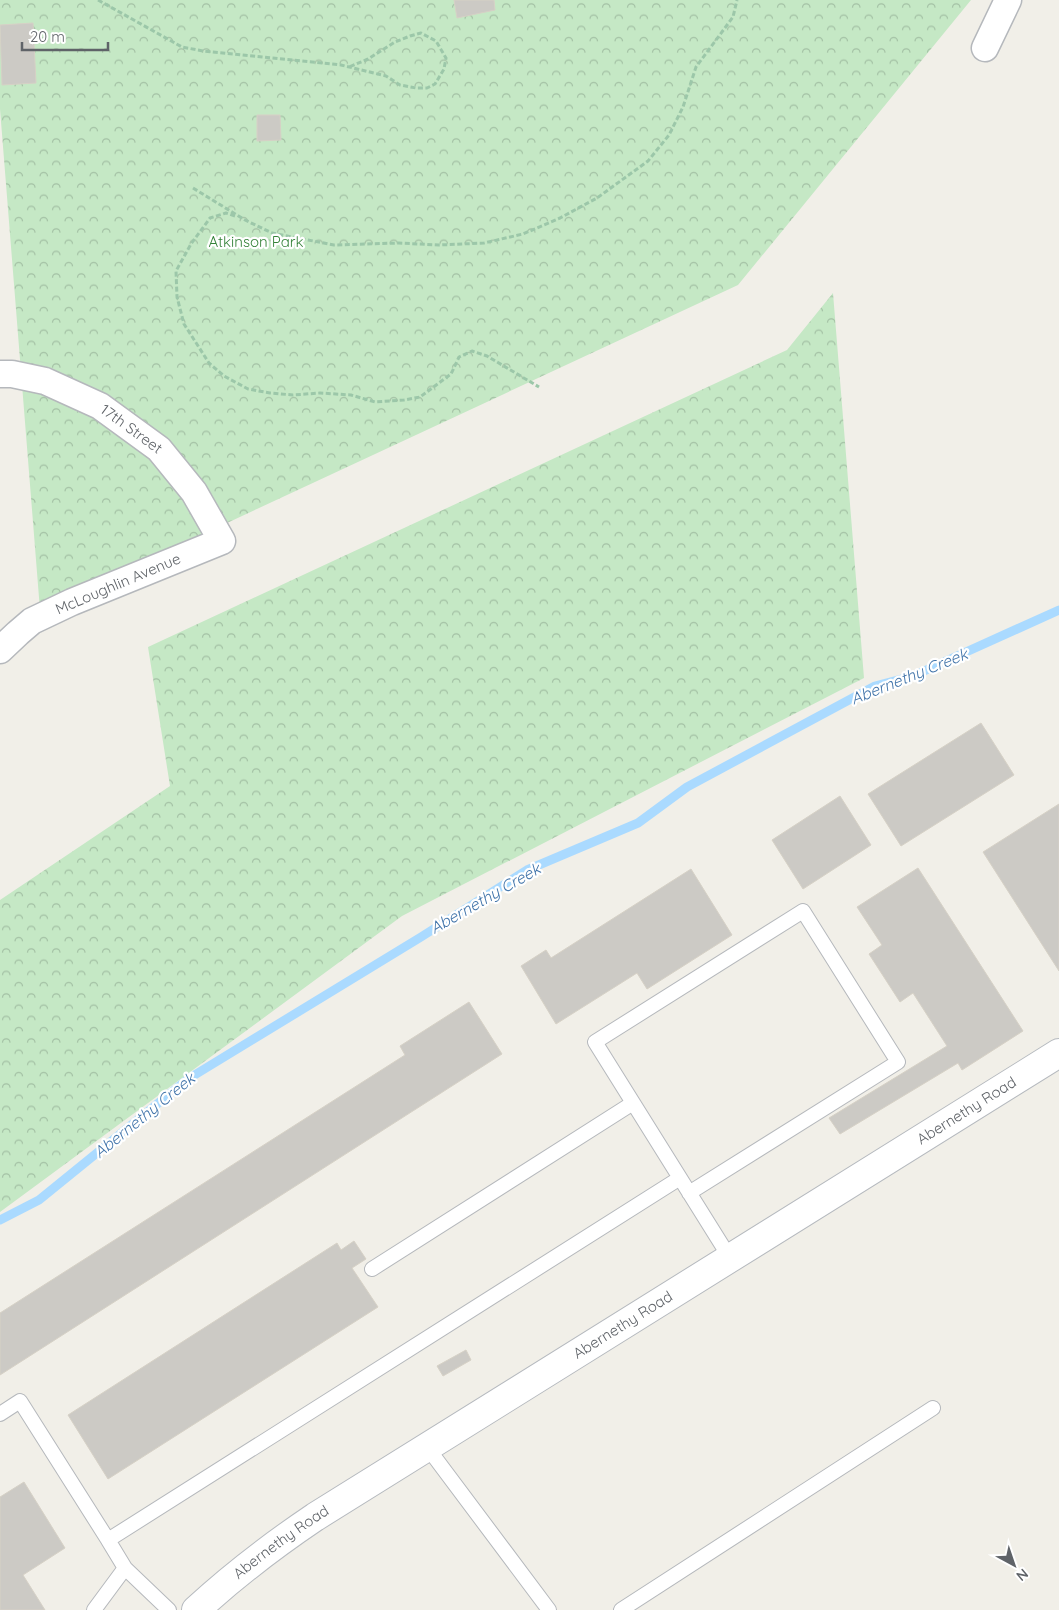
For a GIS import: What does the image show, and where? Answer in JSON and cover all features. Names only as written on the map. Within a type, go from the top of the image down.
[{"type":"main road","name":"Abernethy Road","points":[[196,1610],[269,1548],[315,1517],[1059,1053]]},
{"type":"street","points":[[985,48],[1008,0]]},
{"type":"street","name":"17th Street","points":[[0,374],[12,374],[45,381],[100,406],[159,449],[194,492],[222,541]]},
{"type":"street","name":"McLoughlin Avenue","points":[[9,641],[32,622],[72,602],[222,541]]},
{"type":"lane","points":[[689,1193],[898,1062],[803,911],[595,1042],[689,1193],[730,1258]]},
{"type":"lane","points":[[372,1269],[633,1103]]},
{"type":"lane","points":[[108,1540],[680,1178]]},
{"type":"lane","points":[[0,1414],[20,1401],[125,1568],[169,1610]]},
{"type":"lane","points":[[622,1610],[933,1408]]},
{"type":"lane","points":[[427,1446],[549,1610]]},
{"type":"lane","points":[[94,1610],[125,1568]]},
{"type":"path","points":[[98,0],[182,47],[349,67],[386,76],[400,85],[416,88],[426,88],[434,84],[444,69],[446,58],[436,41],[421,33],[395,42],[368,59],[349,67]]},
{"type":"path","points":[[539,387],[487,356],[472,351],[459,357],[451,374],[420,397],[404,400],[375,402],[351,395],[320,393],[270,394],[248,389],[224,376],[209,363],[184,324],[176,296],[176,271],[191,244],[210,218],[226,213],[272,233],[334,245],[399,242],[439,245],[484,243],[523,234],[560,218],[597,198],[648,161],[669,135],[683,107],[696,66],[733,17],[737,0]]},
{"type":"path","points":[[193,188],[245,220]]},
{"type":"green space","name":"Atkinson Park","points":[[0,0],[971,0],[738,285],[40,610],[0,109]]},
{"type":"green space","points":[[833,293],[864,678],[402,916],[0,1212],[0,900],[170,786],[148,647],[787,350]]},
{"type":"building","points":[[454,0],[494,0],[495,10],[457,18]]},
{"type":"building","points":[[33,23],[36,83],[2,85],[0,25]]},
{"type":"building","points":[[257,115],[280,115],[281,140],[257,141]]},
{"type":"building","points":[[981,723],[1014,775],[901,846],[868,794]]},
{"type":"building","points":[[840,796],[871,845],[803,889],[772,840]]},
{"type":"building","points":[[1059,804],[1059,971],[983,852]]},
{"type":"building","points":[[918,868],[1023,1031],[962,1070],[958,1063],[840,1134],[829,1118],[947,1046],[913,993],[900,1002],[869,954],[882,945],[857,907]]},
{"type":"building","points":[[691,869],[732,935],[647,989],[637,973],[556,1024],[521,966],[546,950],[551,958]]},
{"type":"building","points":[[469,1002],[502,1054],[0,1375],[0,1313],[405,1055],[400,1046]]},
{"type":"building","points":[[354,1241],[366,1259],[352,1268],[378,1307],[108,1479],[68,1415],[337,1243],[341,1250]]},
{"type":"building","points":[[466,1350],[471,1360],[443,1376],[437,1366]]},
{"type":"building","points":[[24,1482],[65,1548],[23,1575],[45,1610],[0,1610],[0,1497]]},
{"type":"waterway","name":"Abernethy Creek","points":[[0,1220],[39,1200],[188,1079],[527,870],[638,823],[687,787],[875,686],[913,676],[1059,610]]}]
